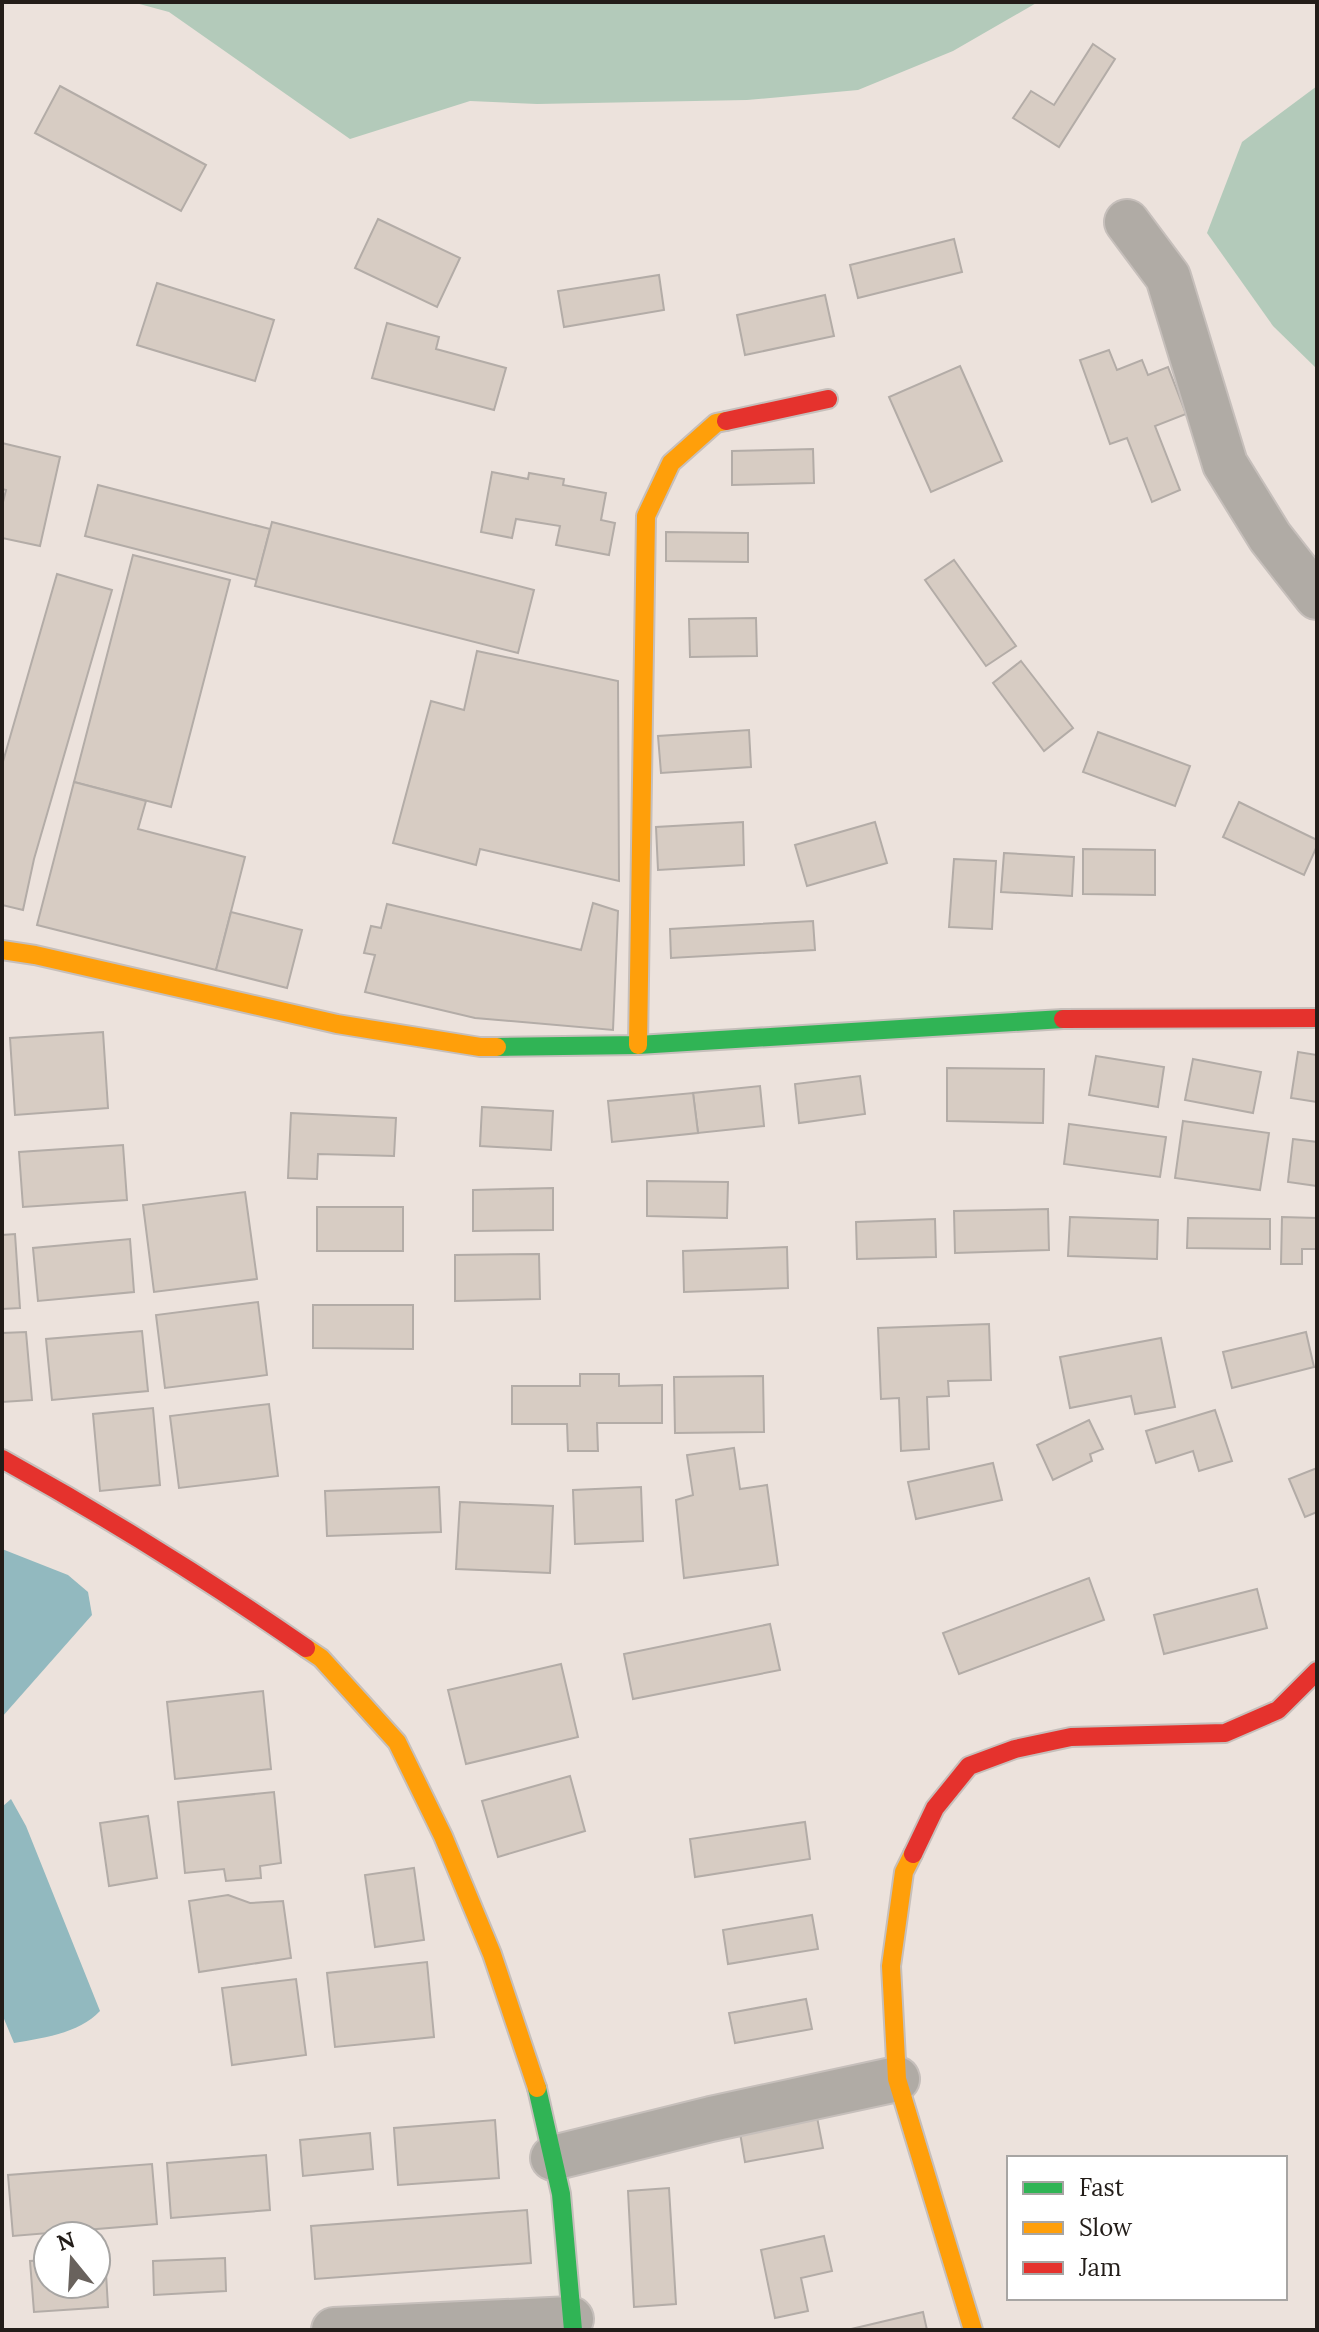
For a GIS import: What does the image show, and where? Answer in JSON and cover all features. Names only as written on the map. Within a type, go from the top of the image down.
[{"type":"street","points":[[1127,222],[1168,277],[1225,464],[1270,537],[1317,597]]},
{"type":"street","points":[[638,1045],[646,516],[671,463],[716,423],[828,399]]},
{"type":"street","points":[[2,950],[337,1024],[480,1047],[638,1045],[1048,1019],[1317,1018]]},
{"type":"street","points":[[2,1459],[69,1496],[223,1591],[321,1658],[397,1742],[443,1836],[492,1954],[542,2102],[561,2194],[572,2324],[334,2330]]},
{"type":"street","points":[[973,2330],[897,2079],[891,1966],[904,1872],[935,1808],[969,1766],[1015,1749],[1071,1737],[1225,1733],[1278,1710],[1317,1671]]},
{"type":"street","points":[[553,2158],[711,2119],[897,2079]]},
{"type":"green space","points":[[132,2],[1038,2],[953,51],[858,90],[747,100],[537,104],[470,101],[350,139],[169,12]]},
{"type":"green space","points":[[1317,86],[1317,369],[1273,326],[1207,233],[1242,142]]},
{"type":"water","points":[[2,1549],[68,1575],[88,1592],[92,1615],[2,1717]]},
{"type":"water","points":[[11,1799],[26,1826],[100,2011],[72,2029],[14,2043],[2,2014],[2,1807]]},
{"type":"building","points":[[1093,44],[1115,59],[1059,147],[1013,118],[1031,91],[1054,105]]},
{"type":"building","points":[[60,86],[206,165],[181,211],[35,133]]},
{"type":"building","points":[[378,219],[460,258],[437,307],[355,268]]},
{"type":"building","points":[[954,239],[962,272],[858,298],[850,265]]},
{"type":"building","points":[[659,275],[664,310],[564,327],[558,291]]},
{"type":"building","points":[[157,283],[274,320],[255,381],[137,345]]},
{"type":"building","points":[[825,295],[834,336],[745,355],[737,315]]},
{"type":"building","points":[[387,323],[439,337],[436,349],[506,368],[494,410],[372,378]]},
{"type":"building","points":[[1109,350],[1117,370],[1142,360],[1148,375],[1168,367],[1186,414],[1155,426],[1180,490],[1152,502],[1127,438],[1110,444],[1080,360]]},
{"type":"building","points":[[960,366],[1002,461],[931,492],[889,397]]},
{"type":"building","points":[[2,443],[60,457],[40,546],[2,538],[2,506],[6,490],[2,489]]},
{"type":"building","points":[[813,449],[814,483],[732,485],[732,451]]},
{"type":"building","points":[[492,472],[528,479],[529,473],[564,479],[563,485],[606,493],[601,520],[615,523],[609,555],[556,545],[560,526],[516,519],[512,538],[481,532]]},
{"type":"building","points":[[98,485],[270,529],[257,580],[85,536]]},
{"type":"building","points":[[272,522],[534,590],[518,653],[255,586]]},
{"type":"building","points":[[666,532],[748,533],[748,562],[666,561]]},
{"type":"building","points":[[133,555],[230,580],[171,807],[74,782]]},
{"type":"building","points":[[954,560],[1016,646],[986,666],[925,580]]},
{"type":"building","points":[[57,574],[112,590],[34,859],[23,910],[2,905],[2,765]]},
{"type":"building","points":[[756,618],[757,656],[690,657],[689,619]]},
{"type":"building","points":[[477,651],[618,681],[619,881],[480,849],[476,865],[393,843],[431,701],[464,710]]},
{"type":"building","points":[[1021,661],[1073,728],[1044,751],[993,683]]},
{"type":"building","points":[[749,730],[751,767],[661,773],[658,736]]},
{"type":"building","points":[[1098,732],[1190,766],[1175,806],[1083,772]]},
{"type":"building","points":[[74,782],[146,801],[138,829],[245,857],[216,970],[37,925]]},
{"type":"building","points":[[1239,802],[1317,840],[1304,875],[1223,837]]},
{"type":"building","points":[[743,822],[744,865],[658,870],[656,827]]},
{"type":"building","points":[[875,822],[887,863],[807,886],[795,845]]},
{"type":"building","points":[[1083,849],[1155,850],[1155,895],[1083,894]]},
{"type":"building","points":[[1004,853],[1074,857],[1072,896],[1001,892]]},
{"type":"building","points":[[954,859],[996,861],[992,929],[949,927]]},
{"type":"building","points":[[593,903],[618,911],[613,1030],[475,1018],[365,992],[375,955],[364,953],[371,926],[381,928],[387,904],[581,950]]},
{"type":"building","points":[[231,912],[302,930],[287,988],[216,970]]},
{"type":"building","points":[[813,921],[815,950],[671,958],[670,929]]},
{"type":"building","points":[[103,1032],[108,1108],[15,1115],[10,1038]]},
{"type":"building","points":[[1298,1052],[1317,1055],[1317,1102],[1291,1098]]},
{"type":"building","points":[[1096,1056],[1164,1067],[1158,1107],[1089,1095]]},
{"type":"building","points":[[1193,1059],[1261,1072],[1253,1113],[1185,1100]]},
{"type":"building","points":[[947,1068],[1044,1069],[1043,1123],[947,1121]]},
{"type":"building","points":[[860,1076],[865,1114],[799,1123],[795,1084]]},
{"type":"building","points":[[760,1086],[764,1126],[698,1133],[693,1093]]},
{"type":"building","points":[[693,1093],[698,1133],[612,1142],[608,1101]]},
{"type":"building","points":[[482,1107],[553,1111],[551,1150],[480,1146]]},
{"type":"building","points":[[291,1113],[396,1118],[394,1156],[318,1154],[317,1179],[288,1178]]},
{"type":"building","points":[[1183,1121],[1269,1133],[1260,1190],[1175,1178]]},
{"type":"building","points":[[1069,1124],[1166,1137],[1160,1177],[1064,1164]]},
{"type":"building","points":[[1293,1139],[1317,1142],[1317,1186],[1288,1182]]},
{"type":"building","points":[[123,1145],[127,1200],[23,1207],[19,1152]]},
{"type":"building","points":[[647,1181],[728,1182],[727,1218],[647,1216]]},
{"type":"building","points":[[553,1188],[553,1230],[473,1231],[473,1190]]},
{"type":"building","points":[[245,1192],[257,1279],[154,1292],[143,1205]]},
{"type":"building","points":[[317,1207],[403,1207],[403,1251],[317,1251]]},
{"type":"building","points":[[1048,1209],[1049,1250],[955,1253],[954,1211]]},
{"type":"building","points":[[1070,1217],[1158,1220],[1157,1259],[1068,1256]]},
{"type":"building","points":[[1282,1217],[1317,1218],[1317,1249],[1302,1249],[1302,1264],[1281,1264]]},
{"type":"building","points":[[1188,1218],[1270,1219],[1270,1249],[1187,1248]]},
{"type":"building","points":[[935,1219],[936,1257],[857,1259],[856,1222]]},
{"type":"building","points":[[15,1234],[20,1308],[2,1309],[2,1235]]},
{"type":"building","points":[[130,1239],[134,1292],[38,1301],[33,1248]]},
{"type":"building","points":[[787,1247],[788,1288],[684,1292],[683,1251]]},
{"type":"building","points":[[539,1254],[540,1299],[455,1301],[455,1255]]},
{"type":"building","points":[[258,1302],[267,1375],[165,1388],[156,1315]]},
{"type":"building","points":[[313,1305],[413,1305],[413,1349],[313,1348]]},
{"type":"building","points":[[989,1324],[991,1380],[948,1381],[949,1396],[927,1397],[929,1449],[901,1451],[899,1398],[881,1399],[878,1328]]},
{"type":"building","points":[[142,1331],[148,1391],[52,1400],[46,1339]]},
{"type":"building","points":[[26,1332],[32,1400],[2,1402],[2,1333]]},
{"type":"building","points":[[1306,1332],[1314,1367],[1232,1388],[1223,1352]]},
{"type":"building","points":[[1161,1338],[1175,1407],[1135,1414],[1131,1396],[1070,1408],[1060,1357]]},
{"type":"building","points":[[580,1374],[619,1374],[619,1386],[662,1385],[662,1423],[597,1423],[598,1451],[568,1451],[567,1424],[512,1424],[512,1386],[580,1386]]},
{"type":"building","points":[[763,1376],[764,1432],[675,1433],[674,1377]]},
{"type":"building","points":[[269,1404],[278,1476],[179,1488],[170,1416]]},
{"type":"building","points":[[153,1408],[160,1485],[100,1491],[93,1414]]},
{"type":"building","points":[[1215,1410],[1232,1461],[1199,1471],[1193,1451],[1156,1463],[1146,1431]]},
{"type":"building","points":[[1089,1420],[1103,1449],[1090,1454],[1092,1461],[1053,1480],[1037,1445]]},
{"type":"building","points":[[734,1448],[740,1489],[767,1485],[778,1565],[684,1578],[676,1500],[693,1495],[687,1455]]},
{"type":"building","points":[[993,1463],[1002,1500],[916,1519],[908,1482]]},
{"type":"building","points":[[1317,1468],[1317,1512],[1305,1517],[1289,1479]]},
{"type":"building","points":[[439,1487],[441,1532],[327,1536],[325,1491]]},
{"type":"building","points":[[641,1487],[643,1541],[575,1544],[573,1490]]},
{"type":"building","points":[[460,1502],[553,1506],[550,1573],[456,1569]]},
{"type":"building","points":[[1089,1578],[1104,1620],[959,1674],[943,1633]]},
{"type":"building","points":[[1257,1589],[1267,1628],[1164,1654],[1154,1615]]},
{"type":"building","points":[[770,1624],[780,1670],[633,1699],[624,1654]]},
{"type":"building","points":[[561,1664],[578,1737],[466,1764],[448,1690]]},
{"type":"building","points":[[263,1691],[271,1769],[175,1779],[167,1702]]},
{"type":"building","points":[[570,1776],[585,1831],[498,1857],[482,1801]]},
{"type":"building","points":[[274,1792],[281,1863],[260,1866],[261,1878],[226,1881],[224,1869],[185,1873],[178,1802]]},
{"type":"building","points":[[148,1816],[157,1878],[109,1886],[100,1823]]},
{"type":"building","points":[[805,1822],[810,1859],[695,1877],[690,1839]]},
{"type":"building","points":[[414,1868],[424,1940],[375,1947],[365,1875]]},
{"type":"building","points":[[228,1895],[250,1903],[283,1901],[291,1958],[199,1972],[189,1901]]},
{"type":"building","points":[[812,1915],[818,1949],[728,1964],[723,1930]]},
{"type":"building","points":[[427,1962],[434,2037],[335,2047],[327,1973]]},
{"type":"building","points":[[296,1979],[306,2055],[232,2065],[222,1988]]},
{"type":"building","points":[[806,1999],[812,2029],[735,2043],[729,2013]]},
{"type":"building","points":[[815,2107],[823,2148],[745,2162],[738,2121]]},
{"type":"building","points":[[495,2120],[499,2178],[398,2185],[394,2128]]},
{"type":"building","points":[[370,2133],[373,2169],[303,2176],[300,2140]]},
{"type":"building","points":[[266,2155],[270,2210],[171,2218],[167,2163]]},
{"type":"building","points":[[152,2164],[157,2224],[112,2228],[112,2220],[32,2220],[32,2234],[13,2236],[8,2175]]},
{"type":"building","points":[[669,2188],[676,2304],[634,2307],[628,2191]]},
{"type":"building","points":[[527,2210],[531,2263],[315,2279],[311,2226]]},
{"type":"building","points":[[824,2236],[832,2271],[801,2278],[808,2311],[775,2318],[761,2250]]},
{"type":"building","points":[[225,2258],[226,2291],[154,2295],[153,2261]]},
{"type":"building","points":[[33,2300],[108,2300],[108,2307],[34,2312]]},
{"type":"building","points":[[923,2312],[927,2330],[847,2330]]},
{"type":"traffic: fast","points":[[497,1047],[638,1045],[1063,1019]]},
{"type":"traffic: fast","points":[[537,2088],[561,2194],[573,2330]]},
{"type":"traffic: slow","points":[[638,1045],[646,516],[671,463],[716,423],[726,421]]},
{"type":"traffic: slow","points":[[2,950],[337,1024],[480,1047],[497,1047]]},
{"type":"traffic: slow","points":[[306,1648],[321,1658],[397,1742],[443,1836],[492,1954],[537,2088]]},
{"type":"traffic: slow","points":[[913,1854],[904,1872],[891,1966],[897,2079],[973,2330]]},
{"type":"traffic: jam","points":[[726,421],[828,399]]},
{"type":"traffic: jam","points":[[1063,1019],[1317,1018]]},
{"type":"traffic: jam","points":[[2,1459],[157,1550],[306,1648]]},
{"type":"traffic: jam","points":[[913,1854],[935,1808],[969,1766],[1015,1749],[1071,1737],[1225,1733],[1278,1710],[1317,1671]]}]
